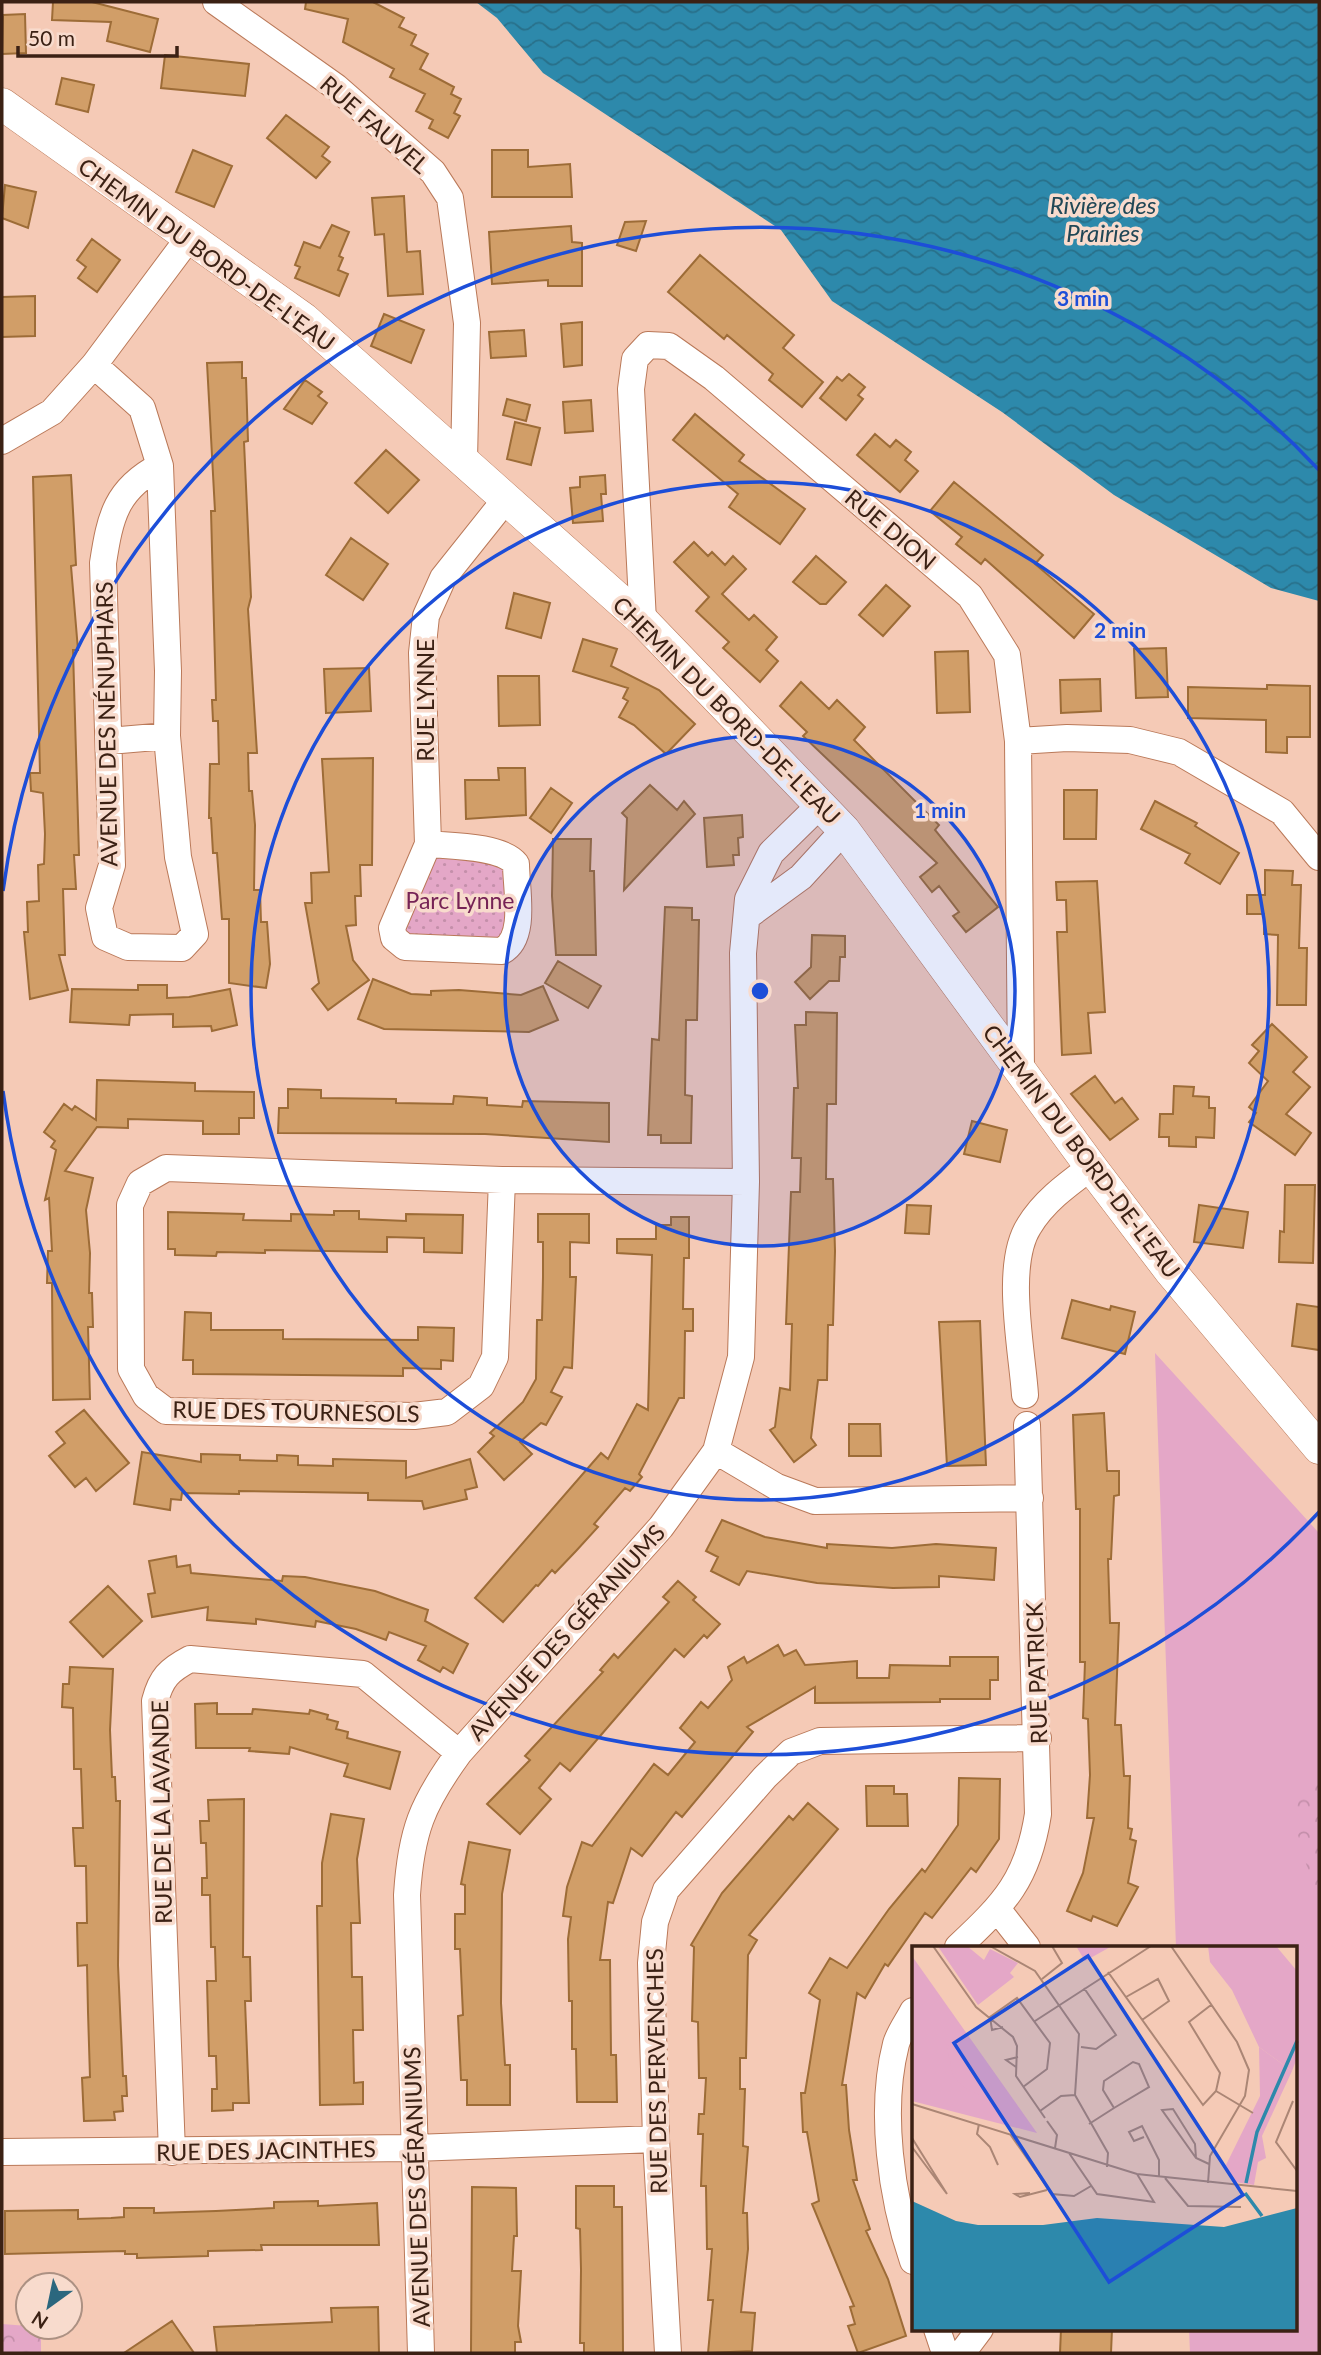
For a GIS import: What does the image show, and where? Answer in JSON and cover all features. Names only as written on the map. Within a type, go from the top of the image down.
[{"type":"street","name":"RUE FAUVEL","points":[[216,2],[336,87],[433,172],[450,198],[467,323],[464,460]]},
{"type":"street","name":"CHEMIN DU BORD-DE-L'EAU","points":[[2,104],[188,239],[304,319],[643,621],[845,830],[1171,1272],[1319,1448]]},
{"type":"street","points":[[2,441],[52,412],[94,365],[188,239]]},
{"type":"street","name":"RUE DION","points":[[643,621],[631,389],[635,359],[648,345],[669,346],[714,378],[971,596],[1007,655],[1018,741],[1021,1071]]},
{"type":"street","name":"AVENUE DES NÉNUPHARS","points":[[94,365],[142,408],[160,467],[168,671],[167,736],[178,857],[195,934],[182,948],[128,947],[105,937],[99,908],[112,865],[103,563],[110,518],[137,478],[160,467]]},
{"type":"street","name":"RUE LYNNE","points":[[428,844],[498,852],[511,858],[516,864],[516,935],[511,946],[502,951],[405,947],[394,938],[391,928],[428,844],[422,653],[426,616],[443,578],[506,499]]},
{"type":"street","points":[[109,741],[167,736]]},
{"type":"street","points":[[1018,741],[1067,738],[1130,740],[1179,752],[1282,812],[1319,857]]},
{"type":"street","name":"AVENUE DES GÉRANIUMS","points":[[421,2353],[407,1895],[410,1852],[417,1824],[432,1789],[458,1753],[661,1527],[716,1451],[741,1356],[746,1182],[743,953],[749,915],[748,899],[771,853],[820,805]]},
{"type":"street","points":[[749,915],[801,877],[845,830]]},
{"type":"street","points":[[1025,1395],[1016,1273],[1019,1246],[1028,1226],[1043,1207],[1091,1167]]},
{"type":"street","name":"RUE DES TOURNESOLS","points":[[502,1180],[495,1357],[481,1386],[447,1412],[414,1416],[166,1411],[146,1396],[131,1369],[130,1205],[140,1183],[166,1168],[502,1180],[746,1182]]},
{"type":"street","name":"RUE PATRICK","points":[[959,1946],[998,1910],[1028,1862],[1034,1844],[1038,1814],[1038,1738],[1027,1425]]},
{"type":"street","points":[[716,1451],[777,1487],[815,1501],[1030,1498]]},
{"type":"street","name":"RUE DE LA LAVANDE","points":[[172,2152],[155,1701],[161,1679],[174,1667],[190,1659],[363,1674],[458,1753]]},
{"type":"street","name":"RUE DES PERVENCHES","points":[[668,2353],[656,2139],[651,1963],[655,1922],[666,1890],[765,1777],[791,1752],[820,1741],[1038,1738]]},
{"type":"street","points":[[998,1910],[1026,1946]]},
{"type":"street","points":[[911,2247],[886,2129],[896,2043],[912,2013]]},
{"type":"street","name":"RUE DES JACINTHES","points":[[2,2152],[414,2148],[656,2139]]},
{"type":"street","points":[[937,2330],[945,2353]]},
{"type":"street","points":[[962,2353],[979,2330]]},
{"type":"green space","name":"Parc Lynne","points":[[434,854],[493,862],[503,866],[508,930],[503,939],[416,940],[406,932],[405,924]]},
{"type":"green space","points":[[1155,1353],[1319,1533],[1319,2353],[1190,2353],[1189,2330],[1296,2330],[1296,1946],[1176,1946]]},
{"type":"green space","points":[[1317,1773],[1319,1910],[1298,1835],[1295,1783]]},
{"type":"green space","points":[[2,2324],[14,2325],[14,2341],[41,2341],[41,2353],[2,2353]]},
{"type":"water","name":"Rivière des Prairies","points":[[476,2],[1319,2],[1319,601],[1271,588],[1114,495],[1002,412],[832,301],[781,230],[543,73],[497,18]]},
{"type":"building","points":[[53,2],[92,2],[158,19],[150,52],[107,41],[111,22],[52,20]]},
{"type":"building","points":[[306,2],[373,2],[404,18],[399,27],[416,35],[411,45],[428,54],[420,69],[454,87],[451,94],[461,99],[454,113],[460,116],[448,138],[429,128],[433,120],[416,111],[425,94],[390,77],[394,69],[343,42],[348,19],[305,9]]},
{"type":"building","points":[[25,14],[26,53],[2,54],[3,15]]},
{"type":"building","points":[[165,55],[249,64],[245,96],[161,88]]},
{"type":"building","points":[[62,78],[94,85],[88,112],[56,104]]},
{"type":"building","points":[[286,115],[329,147],[322,156],[330,162],[316,178],[267,138]]},
{"type":"building","points":[[193,150],[232,166],[214,207],[176,192]]},
{"type":"building","points":[[492,150],[528,150],[528,167],[570,164],[572,197],[492,197]]},
{"type":"building","points":[[5,185],[36,192],[28,228],[2,218]]},
{"type":"building","points":[[404,196],[407,252],[420,251],[423,294],[388,296],[384,234],[375,235],[372,198]]},
{"type":"building","points":[[646,221],[636,251],[617,245],[625,222]]},
{"type":"building","points":[[332,225],[349,232],[339,256],[343,258],[338,270],[348,274],[339,296],[295,278],[300,267],[295,265],[304,242],[320,248]]},
{"type":"building","points":[[571,226],[572,242],[582,243],[582,286],[548,286],[548,280],[492,284],[489,232]]},
{"type":"building","points":[[92,239],[120,260],[97,292],[78,278],[86,267],[77,260]]},
{"type":"building","points":[[700,255],[794,335],[783,348],[823,382],[802,407],[769,380],[773,374],[727,335],[724,339],[668,292]]},
{"type":"building","points":[[35,296],[35,336],[2,337],[2,297]]},
{"type":"building","points":[[384,314],[424,330],[411,363],[371,346]]},
{"type":"building","points":[[582,322],[582,365],[564,367],[561,324]]},
{"type":"building","points":[[524,330],[526,356],[491,358],[489,332]]},
{"type":"building","points":[[242,362],[242,378],[246,378],[248,441],[244,442],[251,597],[248,609],[257,753],[248,753],[249,791],[252,791],[255,825],[254,890],[260,890],[261,922],[267,922],[270,964],[266,988],[229,983],[229,919],[222,919],[217,853],[213,853],[209,818],[210,764],[219,764],[218,721],[213,721],[212,700],[216,700],[211,511],[215,511],[207,363]]},
{"type":"building","points":[[849,374],[865,387],[858,395],[863,399],[846,420],[820,398],[837,377],[842,381]]},
{"type":"building","points":[[305,380],[322,392],[318,396],[327,403],[312,424],[284,409]]},
{"type":"building","points":[[507,399],[530,405],[526,421],[503,415]]},
{"type":"building","points":[[591,400],[593,431],[565,433],[563,402]]},
{"type":"building","points":[[695,414],[744,455],[739,461],[805,509],[780,544],[729,507],[738,494],[673,440]]},
{"type":"building","points":[[515,422],[540,428],[531,465],[507,459]]},
{"type":"building","points":[[875,434],[890,447],[896,440],[911,452],[905,460],[918,471],[900,492],[857,455]]},
{"type":"building","points":[[386,450],[419,480],[388,513],[355,483]]},
{"type":"building","points":[[71,475],[76,565],[71,566],[78,650],[73,650],[79,855],[74,855],[76,889],[63,889],[65,955],[59,955],[68,990],[30,999],[24,932],[28,932],[27,902],[39,901],[38,865],[44,864],[45,834],[43,793],[31,791],[30,773],[40,773],[33,477]]},
{"type":"building","points":[[605,475],[606,494],[601,494],[603,521],[573,523],[570,488],[580,487],[580,477]]},
{"type":"building","points":[[954,482],[1043,555],[1035,564],[1094,614],[1074,638],[985,559],[981,564],[956,544],[962,537],[930,511]]},
{"type":"building","points":[[351,538],[388,564],[363,600],[326,575]]},
{"type":"building","points":[[694,542],[708,556],[712,552],[725,565],[733,556],[746,569],[722,594],[749,620],[754,615],[777,637],[766,650],[778,661],[760,682],[723,648],[729,642],[696,611],[709,597],[674,562]]},
{"type":"building","points":[[816,556],[846,582],[826,604],[820,604],[793,582]]},
{"type":"building","points":[[886,585],[910,606],[883,636],[859,615]]},
{"type":"building","points":[[514,593],[550,603],[541,638],[506,628]]},
{"type":"building","points":[[583,639],[617,649],[611,666],[659,690],[695,724],[666,754],[634,725],[619,717],[628,701],[623,698],[628,688],[573,671]]},
{"type":"building","points":[[1166,648],[1168,697],[1136,698],[1134,649]]},
{"type":"building","points":[[968,651],[970,712],[937,713],[935,652]]},
{"type":"building","points":[[369,668],[371,711],[326,713],[324,669]]},
{"type":"building","points":[[498,676],[539,676],[540,725],[499,726]]},
{"type":"building","points":[[1100,679],[1101,711],[1061,713],[1060,680]]},
{"type":"building","points":[[801,682],[829,709],[837,700],[865,727],[854,740],[939,825],[935,830],[998,907],[966,932],[953,916],[959,912],[939,886],[932,892],[920,877],[937,863],[803,736],[807,732],[780,706]]},
{"type":"building","points":[[1267,685],[1310,686],[1310,737],[1287,737],[1287,753],[1266,752],[1266,720],[1188,718],[1188,687],[1267,689]]},
{"type":"building","points":[[373,758],[372,865],[360,865],[361,896],[355,896],[356,925],[346,926],[353,960],[369,980],[328,1010],[312,989],[319,983],[305,903],[312,903],[311,873],[329,872],[322,759]]},
{"type":"building","points":[[498,768],[525,768],[526,815],[466,819],[465,780],[499,780]]},
{"type":"building","points":[[650,785],[677,810],[684,801],[695,814],[624,890],[627,818],[622,813]]},
{"type":"building","points":[[551,788],[572,803],[551,833],[530,818]]},
{"type":"building","points":[[1064,790],[1097,790],[1096,839],[1064,839]]},
{"type":"building","points":[[1155,801],[1197,823],[1195,826],[1239,853],[1220,884],[1185,863],[1190,854],[1141,829]]},
{"type":"building","points":[[742,815],[743,837],[738,838],[739,855],[733,855],[734,865],[707,867],[704,818]]},
{"type":"building","points":[[553,839],[591,839],[590,871],[594,871],[596,955],[556,955],[552,896]]},
{"type":"building","points":[[1265,870],[1293,871],[1292,885],[1301,885],[1299,948],[1307,948],[1306,1005],[1277,1005],[1278,935],[1264,934],[1264,914],[1247,914],[1247,895],[1265,895]]},
{"type":"building","points":[[1097,881],[1105,1012],[1088,1013],[1091,1053],[1062,1055],[1057,932],[1067,932],[1066,900],[1057,900],[1056,882]]},
{"type":"building","points":[[665,907],[692,908],[692,920],[699,920],[697,1020],[686,1020],[685,1095],[692,1096],[691,1143],[661,1143],[661,1135],[648,1135],[652,1039],[659,1040]]},
{"type":"building","points":[[812,935],[845,936],[845,957],[840,957],[839,981],[829,981],[810,999],[795,982],[811,967]]},
{"type":"building","points":[[558,961],[601,986],[588,1008],[545,983]]},
{"type":"building","points":[[373,979],[411,994],[431,995],[431,991],[459,990],[521,995],[543,986],[558,1020],[529,1032],[384,1029],[358,1019]]},
{"type":"building","points":[[138,985],[167,985],[167,998],[189,997],[230,989],[237,1025],[212,1031],[211,1026],[173,1027],[173,1014],[130,1015],[129,1025],[70,1022],[72,989],[138,990]]},
{"type":"building","points":[[806,1012],[837,1013],[836,1104],[827,1104],[826,1179],[833,1179],[835,1251],[833,1325],[828,1325],[827,1380],[818,1380],[811,1438],[816,1445],[794,1462],[770,1430],[775,1427],[780,1388],[790,1390],[792,1324],[786,1324],[791,1192],[800,1192],[801,1158],[792,1158],[794,1088],[798,1088],[795,1025],[806,1025]]},
{"type":"building","points":[[1272,1024],[1307,1057],[1293,1072],[1310,1087],[1286,1114],[1311,1133],[1295,1155],[1249,1122],[1256,1113],[1249,1107],[1268,1081],[1249,1063],[1259,1051],[1252,1045]]},
{"type":"building","points":[[1095,1076],[1115,1103],[1122,1098],[1138,1119],[1110,1140],[1071,1094]]},
{"type":"building","points":[[97,1080],[195,1083],[195,1091],[254,1092],[254,1118],[239,1118],[239,1134],[203,1134],[203,1121],[128,1119],[128,1128],[97,1127],[65,1171],[93,1178],[86,1210],[93,1327],[88,1327],[90,1399],[53,1400],[52,1283],[47,1283],[48,1251],[52,1251],[49,1198],[45,1200],[56,1150],[51,1147],[55,1141],[44,1132],[64,1104],[72,1110],[75,1106],[96,1120]]},
{"type":"building","points":[[1174,1086],[1194,1087],[1193,1096],[1209,1097],[1209,1108],[1215,1108],[1214,1138],[1196,1137],[1196,1147],[1169,1146],[1169,1137],[1159,1137],[1160,1114],[1173,1114]]},
{"type":"building","points":[[288,1089],[321,1090],[321,1098],[396,1099],[396,1103],[453,1104],[454,1096],[487,1098],[487,1105],[522,1107],[523,1101],[609,1103],[609,1142],[485,1134],[278,1133],[279,1108],[288,1108]]},
{"type":"building","points":[[972,1121],[1007,1130],[1000,1162],[964,1154]]},
{"type":"building","points":[[1285,1185],[1315,1185],[1313,1263],[1279,1262],[1280,1231],[1284,1232]]},
{"type":"building","points":[[907,1205],[931,1206],[929,1234],[905,1233]]},
{"type":"building","points":[[1199,1205],[1248,1212],[1243,1248],[1194,1242]]},
{"type":"building","points":[[334,1211],[359,1211],[359,1219],[406,1221],[406,1214],[463,1215],[462,1253],[424,1252],[424,1238],[387,1237],[387,1252],[265,1250],[265,1253],[217,1252],[216,1256],[175,1255],[175,1249],[168,1249],[168,1212],[244,1214],[243,1220],[291,1221],[291,1214],[334,1215]]},
{"type":"building","points":[[538,1214],[589,1214],[589,1243],[570,1242],[570,1277],[576,1277],[572,1368],[564,1367],[551,1392],[562,1397],[546,1425],[541,1423],[520,1442],[532,1454],[504,1480],[478,1452],[494,1436],[490,1433],[523,1402],[536,1379],[537,1320],[542,1320],[543,1277],[543,1242],[538,1242]]},
{"type":"building","points":[[671,1217],[689,1217],[689,1258],[684,1258],[683,1309],[693,1309],[693,1331],[685,1331],[684,1398],[679,1398],[639,1474],[642,1477],[630,1491],[625,1488],[594,1524],[598,1527],[555,1573],[552,1570],[536,1585],[503,1622],[475,1598],[601,1453],[608,1459],[637,1404],[648,1410],[652,1255],[617,1253],[617,1239],[656,1239],[656,1225],[671,1225]]},
{"type":"building","points":[[1072,1300],[1110,1310],[1111,1306],[1135,1312],[1125,1354],[1062,1338]]},
{"type":"building","points":[[1297,1304],[1319,1307],[1319,1350],[1292,1346]]},
{"type":"building","points":[[185,1312],[211,1313],[211,1330],[283,1330],[283,1339],[418,1340],[418,1327],[454,1328],[453,1361],[441,1360],[441,1369],[403,1368],[403,1376],[193,1374],[193,1360],[183,1360]]},
{"type":"building","points":[[980,1321],[986,1465],[947,1466],[939,1322]]},
{"type":"building","points":[[84,1410],[129,1463],[96,1491],[86,1478],[75,1487],[49,1456],[65,1443],[56,1432]]},
{"type":"building","points":[[1104,1413],[1107,1471],[1119,1471],[1119,1495],[1114,1496],[1111,1559],[1108,1559],[1110,1623],[1119,1623],[1115,1725],[1121,1725],[1124,1776],[1130,1776],[1128,1828],[1132,1829],[1130,1839],[1136,1841],[1128,1883],[1138,1887],[1117,1926],[1093,1916],[1091,1921],[1067,1911],[1083,1873],[1094,1818],[1087,1818],[1090,1775],[1088,1719],[1083,1718],[1085,1662],[1080,1662],[1080,1509],[1076,1509],[1073,1415]]},
{"type":"building","points":[[849,1424],[880,1424],[881,1456],[849,1456]]},
{"type":"building","points":[[142,1452],[201,1462],[201,1454],[240,1455],[240,1460],[277,1461],[277,1455],[298,1456],[298,1465],[333,1466],[333,1459],[406,1461],[406,1478],[470,1459],[477,1487],[465,1490],[467,1499],[424,1509],[422,1501],[368,1500],[368,1493],[239,1491],[239,1494],[182,1493],[181,1500],[171,1499],[170,1510],[134,1504]]},
{"type":"building","points":[[722,1520],[765,1537],[827,1548],[827,1544],[892,1548],[936,1544],[996,1548],[994,1580],[939,1576],[939,1587],[893,1588],[817,1583],[747,1571],[739,1585],[711,1571],[718,1557],[706,1551]]},
{"type":"building","points":[[176,1556],[177,1567],[190,1565],[191,1573],[282,1581],[283,1576],[305,1577],[375,1591],[428,1610],[425,1621],[468,1644],[453,1673],[443,1667],[440,1672],[418,1660],[426,1646],[389,1632],[386,1640],[356,1629],[316,1621],[315,1627],[256,1619],[256,1624],[207,1620],[208,1607],[152,1617],[148,1594],[155,1593],[149,1561]]},
{"type":"building","points":[[678,1581],[696,1597],[693,1600],[720,1624],[707,1638],[704,1635],[684,1657],[675,1649],[570,1771],[560,1763],[539,1788],[551,1799],[520,1834],[487,1804],[530,1760],[525,1756],[603,1672],[600,1670],[614,1654],[618,1658],[669,1602],[663,1597]]},
{"type":"building","points":[[108,1586],[142,1621],[103,1657],[70,1622]]},
{"type":"building","points":[[778,1645],[784,1656],[796,1650],[805,1665],[857,1661],[857,1678],[889,1678],[890,1665],[950,1666],[950,1657],[998,1657],[998,1680],[990,1680],[990,1699],[940,1699],[940,1702],[815,1703],[815,1687],[747,1727],[753,1732],[682,1817],[676,1812],[642,1856],[631,1848],[613,1903],[608,1902],[600,1960],[610,1960],[611,2055],[616,2055],[617,2102],[577,2102],[576,2049],[572,2049],[572,2001],[569,2001],[568,1939],[571,1917],[563,1916],[567,1887],[582,1842],[592,1846],[654,1764],[668,1775],[695,1742],[680,1728],[701,1702],[708,1708],[732,1680],[728,1667],[744,1657],[747,1663]]},
{"type":"building","points":[[70,1667],[113,1669],[110,1730],[112,1777],[115,1777],[116,1801],[120,1801],[118,1965],[123,2076],[126,2076],[127,2096],[122,2096],[123,2111],[114,2112],[115,2120],[84,2121],[82,2078],[90,2077],[87,1965],[78,1966],[77,1923],[87,1923],[86,1866],[75,1866],[73,1828],[83,1828],[81,1769],[74,1769],[73,1708],[62,1707],[63,1684],[69,1684]]},
{"type":"building","points":[[217,1703],[217,1714],[252,1714],[253,1709],[309,1714],[310,1710],[328,1715],[327,1719],[338,1722],[336,1729],[348,1732],[347,1738],[400,1752],[390,1789],[344,1776],[348,1764],[290,1747],[289,1754],[249,1751],[250,1748],[196,1748],[195,1704]]},
{"type":"building","points":[[959,1778],[1000,1779],[999,1839],[976,1872],[971,1868],[932,1918],[925,1913],[888,1966],[885,1964],[865,1998],[857,1993],[842,2085],[846,2085],[849,2130],[857,2180],[853,2180],[870,2229],[866,2231],[888,2279],[906,2336],[858,2353],[848,2326],[855,2324],[850,2307],[854,2306],[812,2204],[819,2201],[807,2132],[803,2132],[801,2093],[805,2093],[820,2000],[809,1993],[830,1958],[847,1968],[889,1909],[922,1869],[925,1872],[958,1825]]},
{"type":"building","points":[[866,1786],[894,1786],[894,1794],[907,1794],[908,1826],[867,1826]]},
{"type":"building","points":[[244,1799],[243,1957],[250,1957],[251,2001],[245,2001],[249,2103],[233,2103],[233,2110],[212,2111],[212,2089],[217,2089],[216,2056],[209,2056],[207,1981],[216,1981],[215,1947],[211,1947],[210,1895],[202,1895],[202,1878],[207,1878],[206,1843],[201,1843],[200,1821],[209,1821],[208,1800]]},
{"type":"building","points":[[808,1803],[838,1829],[749,1935],[757,1940],[748,1955],[746,2058],[740,2058],[740,2089],[745,2089],[743,2146],[748,2147],[743,2213],[747,2213],[748,2249],[741,2312],[755,2313],[752,2351],[708,2353],[713,2300],[708,2300],[712,2249],[707,2249],[706,2186],[701,2186],[703,2134],[698,2134],[699,2114],[704,2114],[706,2078],[699,2078],[698,2022],[692,2021],[694,1947],[691,1945],[722,1893],[789,1816],[793,1820]]},
{"type":"building","points":[[331,1814],[364,1819],[357,1859],[360,1923],[351,1923],[352,1977],[362,1977],[363,2030],[353,2030],[354,2083],[363,2082],[363,2104],[320,2105],[317,1906],[322,1906],[322,1863]]},
{"type":"building","points":[[469,1842],[510,1850],[502,1894],[501,2003],[505,2065],[510,2065],[510,2105],[467,2105],[467,2080],[461,2080],[458,2016],[463,2015],[460,1949],[455,1949],[455,1914],[465,1914],[465,1885],[461,1884]]},
{"type":"building","points":[[576,2186],[614,2186],[614,2207],[622,2207],[623,2353],[584,2353],[584,2343],[580,2343],[580,2229],[576,2228]]},
{"type":"building","points":[[472,2187],[516,2188],[517,2236],[514,2236],[512,2271],[521,2271],[518,2326],[521,2342],[515,2342],[515,2353],[471,2353]]},
{"type":"building","points":[[318,2201],[318,2206],[377,2203],[379,2245],[261,2245],[262,2250],[208,2251],[208,2256],[137,2258],[137,2254],[125,2254],[125,2251],[5,2254],[5,2211],[78,2210],[78,2219],[111,2218],[124,2217],[124,2208],[154,2208],[154,2213],[216,2211],[274,2208],[274,2202]]},
{"type":"building","points":[[378,2307],[379,2353],[217,2353],[214,2327],[332,2322],[331,2308]]},
{"type":"building","points":[[172,2321],[194,2353],[124,2353]]},
{"type":"building","points":[[1061,2330],[1112,2330],[1111,2353],[1060,2353]]}]
